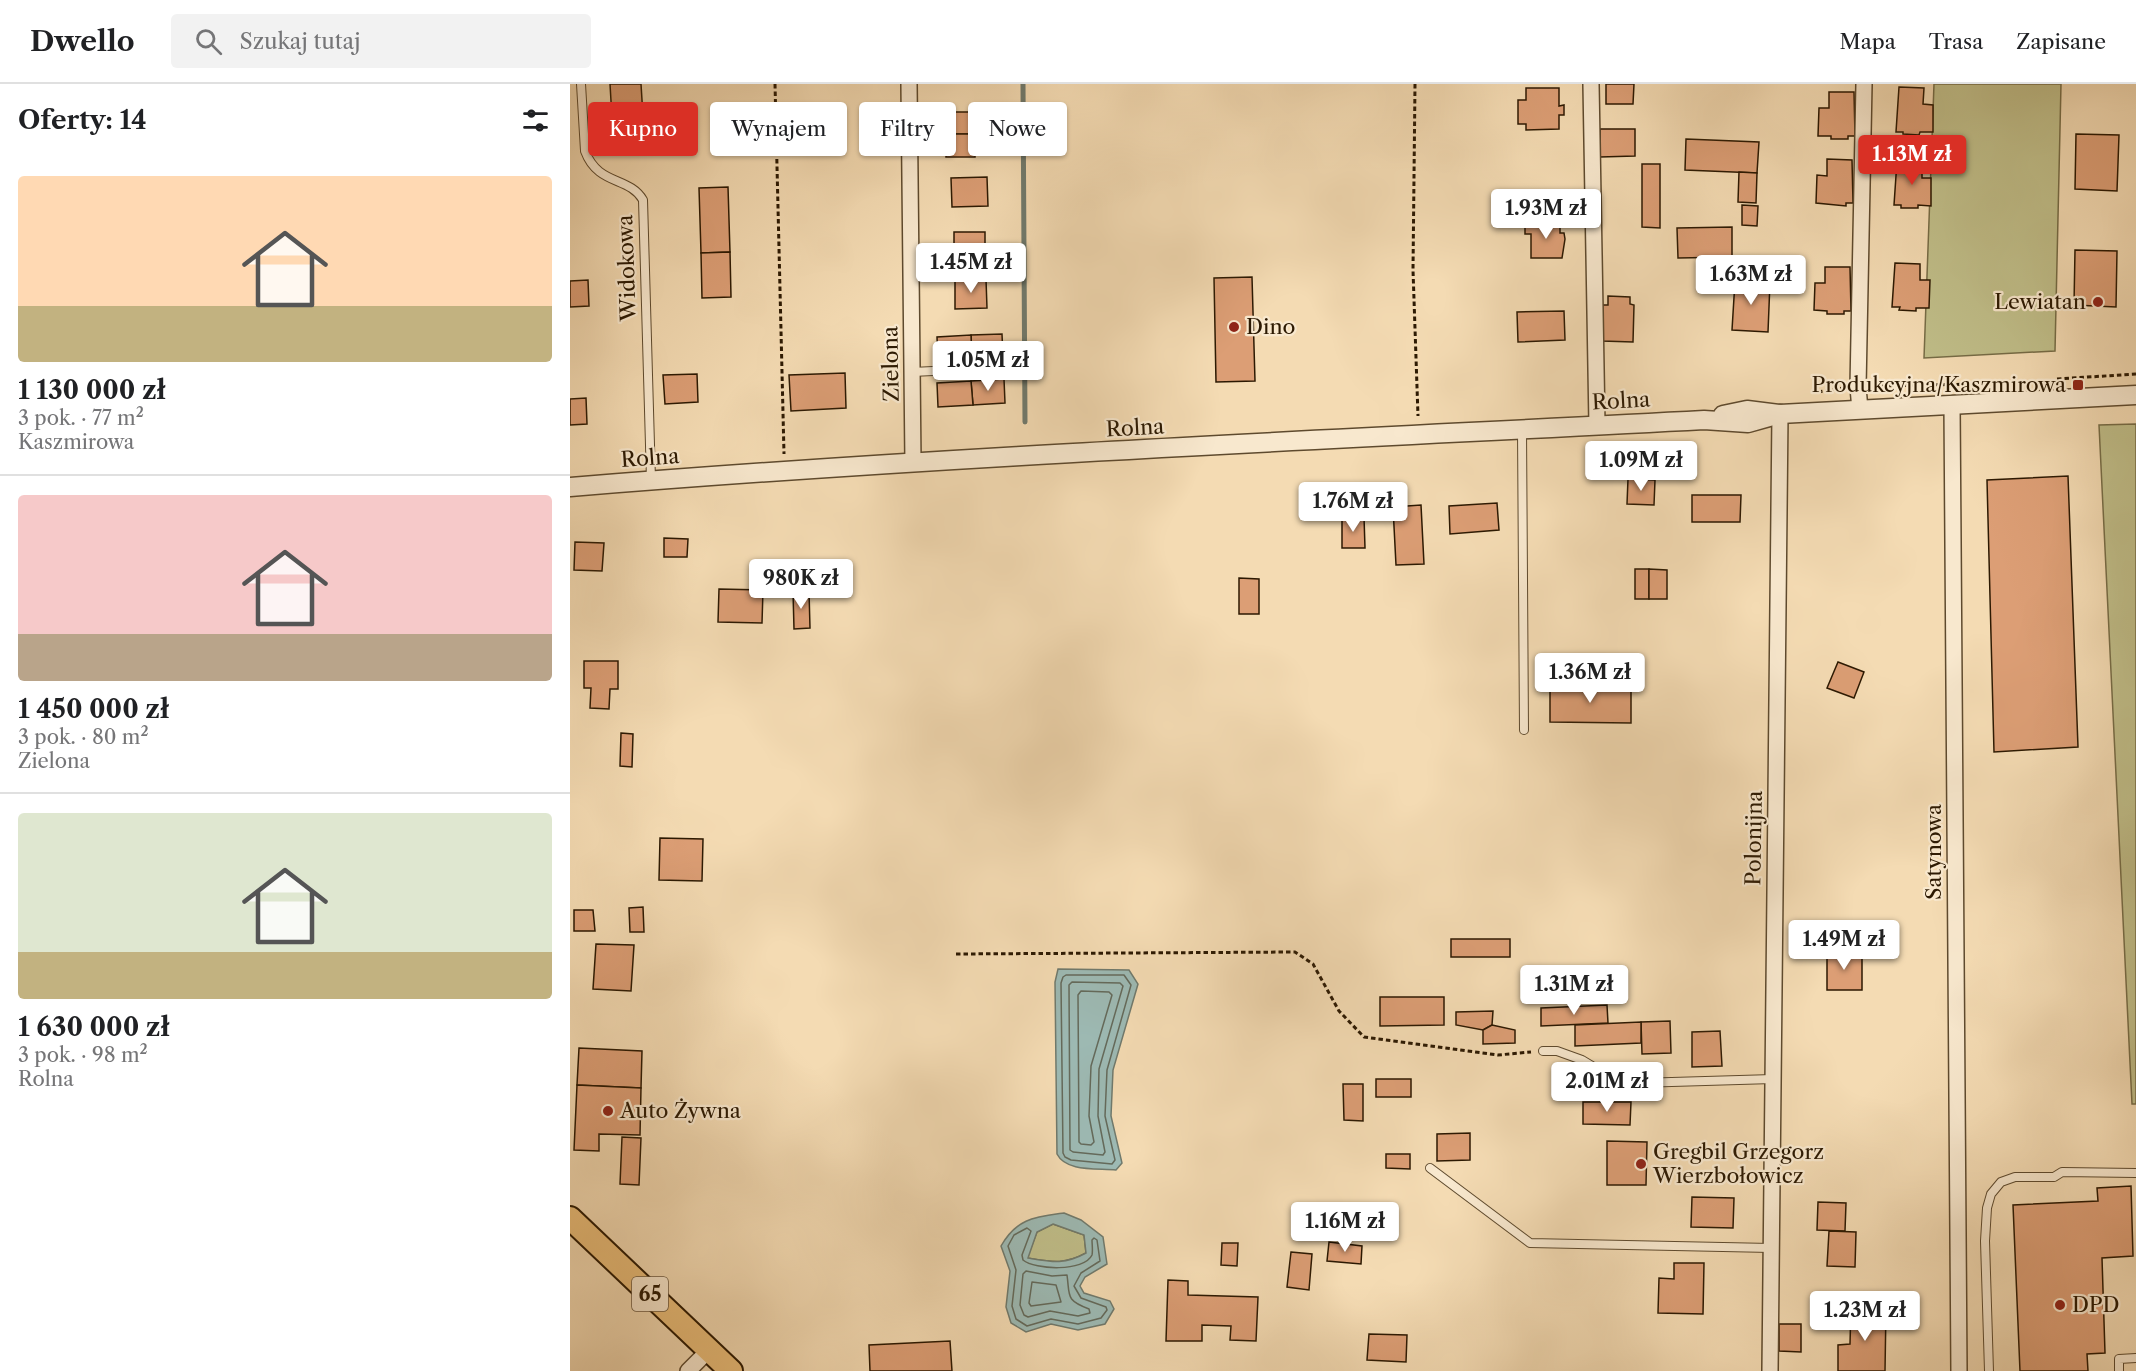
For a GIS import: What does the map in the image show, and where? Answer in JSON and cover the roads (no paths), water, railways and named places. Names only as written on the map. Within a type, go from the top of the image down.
[{"type":"main road","name":"65","points":[[570,1218],[731,1371]]},
{"type":"street","name":"Zielona","points":[[909,84],[913,463]]},
{"type":"street","points":[[1591,84],[1597,425]]},
{"type":"street","points":[[1860,410],[1858,387],[1864,84]]},
{"type":"street","name":"Rolna","points":[[570,487],[913,463],[1419,433],[1704,420],[1748,423],[1780,414],[2136,395]]},
{"type":"street","name":"Satynowa","points":[[1952,405],[1959,1371]]},
{"type":"street","name":"Polonijna","points":[[1770,1371],[1780,414]]},
{"type":"street","points":[[688,1371],[709,1350]]},
{"type":"lane","name":"Widokowa","points":[[581,84],[585,151],[588,159],[595,170],[638,192],[643,200],[651,480]]},
{"type":"lane","points":[[912,372],[997,368]]},
{"type":"lane","points":[[1522,429],[1524,730]]},
{"type":"lane","points":[[1543,1051],[1557,1051],[1582,1060],[1607,1075],[1638,1083],[1773,1079]]},
{"type":"lane","points":[[1430,1168],[1530,1243],[1771,1248]]},
{"type":"lane","points":[[1989,1371],[1984,1241],[1987,1208],[1991,1194],[2001,1182],[2015,1177],[2054,1177],[2062,1172],[2136,1173]]},
{"type":"lane","points":[[2119,1371],[2119,1359],[2136,1358]]},
{"type":"water","points":[[1058,969],[1129,970],[1138,984],[1113,1070],[1111,1116],[1122,1163],[1116,1170],[1091,1169],[1067,1164],[1057,1154],[1055,982]]},
{"type":"water","points":[[1064,1213],[1081,1220],[1103,1237],[1107,1264],[1085,1277],[1080,1286],[1084,1293],[1110,1301],[1114,1309],[1105,1324],[1078,1330],[1051,1324],[1026,1332],[1011,1323],[1006,1307],[1010,1271],[1001,1246],[1020,1224],[1036,1218]],"holes":[[[1053,1224],[1084,1235],[1086,1253],[1078,1257],[1058,1262],[1028,1258],[1037,1232]]]},
{"type":"waterway","points":[[1023,84],[1025,422]]},
{"type":"place","name":"Lewiatan","points":[[2098,302]]},
{"type":"place","name":"Dino","points":[[1234,327]]},
{"type":"place","name":"Produkcyjna/Kaszmirowa","points":[[2078,385]]},
{"type":"place","name":"Auto Żywna","points":[[608,1111]]},
{"type":"place","name":"Gregbil Grzegorz Wierzbołowicz","points":[[1641,1164]]},
{"type":"place","name":"DPD","points":[[2060,1305]]}]
